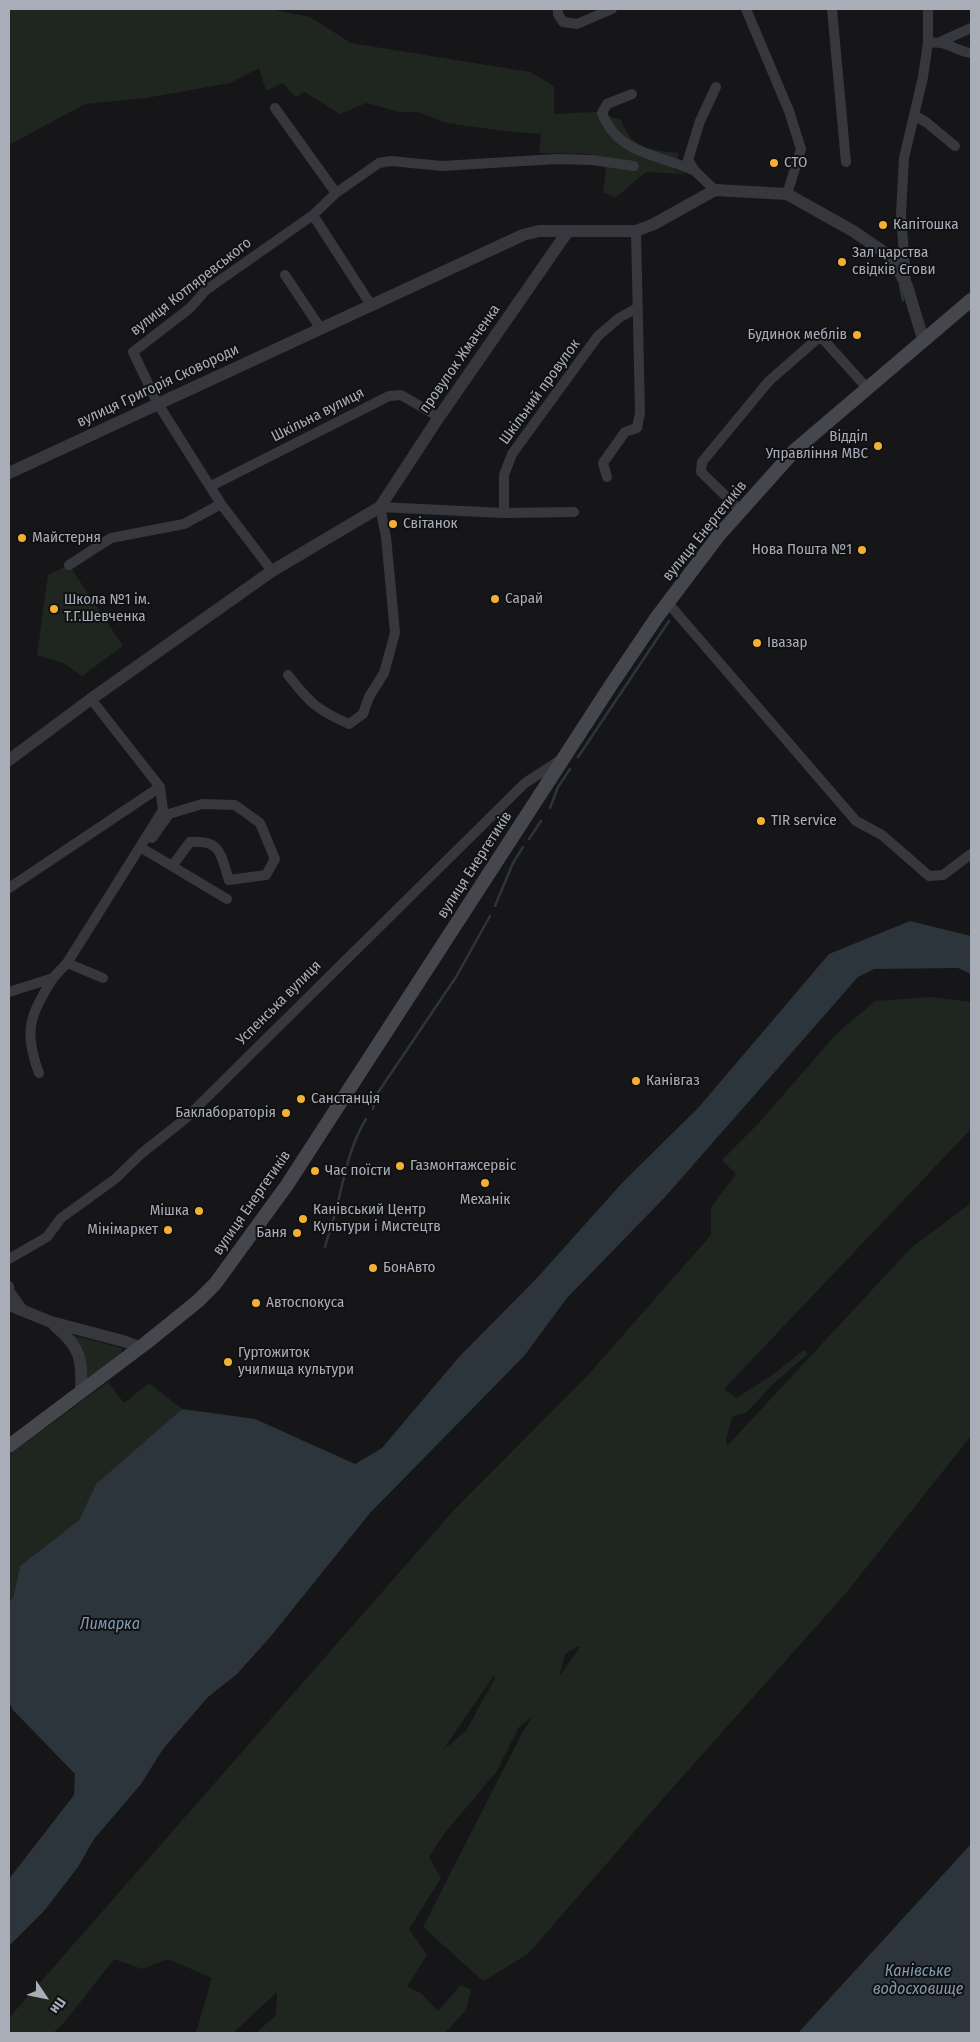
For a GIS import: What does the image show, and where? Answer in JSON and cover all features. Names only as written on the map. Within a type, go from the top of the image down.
[{"type":"main road","name":"вулиця Енергетиків","points":[[9,1446],[81,1393],[198,1301],[215,1284],[287,1185],[564,758],[668,604],[740,510],[795,450],[971,300]]},
{"type":"street","points":[[558,9],[558,14],[563,22],[577,24],[612,9]]},
{"type":"street","points":[[746,9],[786,103],[801,149],[787,194]]},
{"type":"street","points":[[832,9],[846,162]]},
{"type":"street","points":[[906,286],[901,214],[904,158],[915,116],[928,43],[928,9]]},
{"type":"street","points":[[928,43],[942,41],[971,28]]},
{"type":"street","points":[[942,41],[959,51],[971,54]]},
{"type":"street","points":[[715,190],[695,171],[688,160],[700,121],[716,87]]},
{"type":"street","points":[[632,94],[607,104],[602,113],[608,128],[626,146],[695,171]]},
{"type":"street","points":[[275,108],[336,193]]},
{"type":"street","points":[[915,116],[926,122],[955,146]]},
{"type":"street","name":"вулиця Котляревського","points":[[158,404],[132,352],[190,308],[206,290],[313,215],[336,193],[379,163],[391,161],[442,166],[556,159],[592,160],[634,166]]},
{"type":"street","points":[[607,477],[603,463],[625,432],[637,428],[640,413],[636,231],[654,224],[715,190],[787,194],[881,250],[894,262],[906,286],[923,339]]},
{"type":"street","points":[[313,215],[371,305]]},
{"type":"street","name":"вулиця Григорія Сковороди","points":[[9,473],[524,235],[540,231],[636,231]]},
{"type":"street","name":"провулок Жмаченка","points":[[380,507],[439,417],[568,231]]},
{"type":"street","points":[[285,275],[321,328]]},
{"type":"street","name":"Шкільний провулок","points":[[504,513],[504,475],[512,454],[598,336],[619,318],[637,308]]},
{"type":"street","points":[[740,510],[702,472],[702,462],[769,382],[817,339],[823,339],[867,388]]},
{"type":"street","name":"Шкільна вулиця","points":[[211,486],[388,396],[401,395],[439,417]]},
{"type":"street","points":[[158,404],[221,504],[272,571]]},
{"type":"street","points":[[70,565],[111,538],[184,524],[221,504]]},
{"type":"street","points":[[288,675],[309,702],[324,713],[349,724],[363,714],[369,697],[384,673],[395,633],[390,604],[386,537],[380,507]]},
{"type":"street","points":[[9,760],[91,699],[272,571],[380,507],[504,513],[574,512]]},
{"type":"street","points":[[668,604],[856,821],[882,835],[929,876],[943,875],[971,854]]},
{"type":"street","points":[[39,1074],[30,1049],[30,1024],[40,1000],[53,978],[67,964],[163,810],[160,787],[91,699]]},
{"type":"street","name":"Успенська вулиця","points":[[9,1259],[47,1237],[61,1218],[115,1179],[142,1153],[185,1119],[525,783],[564,758]]},
{"type":"street","points":[[9,888],[160,787]]},
{"type":"street","points":[[152,838],[169,814],[202,804],[234,805],[260,823],[275,859],[266,875],[229,880],[208,887]]},
{"type":"street","points":[[173,865],[190,842],[206,841],[219,850],[229,880]]},
{"type":"street","points":[[140,847],[173,865],[227,900]]},
{"type":"street","points":[[67,964],[103,978]]},
{"type":"street","points":[[9,992],[53,978]]},
{"type":"street","points":[[9,1286],[10,1292],[23,1310]]},
{"type":"street","points":[[9,1305],[51,1322],[123,1340],[139,1347]]},
{"type":"street","points":[[51,1322],[69,1338],[82,1362],[81,1393]]},
{"type":"shaded area","points":[[9,9],[269,9],[310,17],[351,43],[530,72],[554,86],[554,114],[596,112],[621,120],[631,138],[644,147],[679,153],[674,169],[687,174],[646,172],[615,198],[603,192],[606,170],[592,154],[539,153],[541,134],[447,123],[418,112],[400,112],[366,103],[340,114],[305,92],[295,97],[283,83],[266,91],[259,68],[230,83],[146,98],[85,104],[9,145]]},
{"type":"shaded area","points":[[69,565],[123,646],[82,676],[63,663],[37,655],[48,575]]},
{"type":"shaded area","points":[[930,997],[971,1002],[971,1129],[724,1389],[736,1398],[771,1376],[804,1350],[808,1354],[774,1383],[747,1412],[732,1417],[726,1439],[727,1446],[911,1248],[971,1203],[971,1436],[846,1593],[528,1954],[483,1981],[423,1927],[521,1735],[533,1716],[519,1727],[497,1771],[444,1834],[429,1857],[441,1878],[409,1929],[427,1955],[407,1987],[421,1993],[438,2011],[461,1985],[471,1990],[466,2010],[445,2033],[256,2033],[276,2015],[277,1992],[233,2033],[198,2033],[196,2032],[212,1978],[168,1959],[142,1969],[114,1959],[64,2023],[53,2033],[9,2033],[9,2018],[453,1511],[588,1375],[711,1235],[711,1207],[736,1174],[722,1160],[759,1123],[836,1034],[875,1001]],"holes":[[[580,1647],[559,1677],[565,1654]],[[494,1675],[495,1678],[466,1731],[443,1750]]]},
{"type":"shaded area","points":[[71,1335],[122,1348],[120,1356],[87,1381]]},
{"type":"shaded area","points":[[108,1382],[124,1403],[149,1383],[182,1409],[96,1484],[79,1520],[20,1566],[13,1599],[9,1602],[9,1455]]},
{"type":"water","name":"Лимарка","points":[[910,921],[971,936],[971,974],[958,968],[874,969],[858,977],[665,1197],[567,1298],[524,1356],[370,1513],[271,1636],[237,1674],[208,1697],[163,1749],[141,1784],[94,1839],[78,1867],[44,1911],[9,1946],[9,1879],[74,1795],[75,1774],[13,1710],[9,1702],[9,1602],[13,1598],[20,1566],[79,1520],[96,1484],[182,1409],[255,1419],[355,1464],[382,1448],[459,1357],[537,1278],[622,1183],[699,1107],[829,954]]},
{"type":"water","name":"Канівське водосховище","points":[[971,1844],[971,2033],[798,2033]]},
{"type":"waterway","points":[[900,285],[903,300]]},
{"type":"waterway","points":[[578,757],[669,621]]},
{"type":"waterway","points":[[550,808],[558,787],[570,769]]},
{"type":"waterway","points":[[529,839],[541,821]]},
{"type":"waterway","points":[[495,906],[513,863],[523,847]]},
{"type":"waterway","points":[[373,1109],[375,1097],[456,977],[490,916]]},
{"type":"waterway","points":[[325,1247],[349,1159],[360,1129],[366,1119]]},
{"type":"place","name":"СТО","points":[[774,163]]},
{"type":"place","name":"Капітошка","points":[[883,225]]},
{"type":"place","name":"Зал царства свідків Єгови","points":[[842,262]]},
{"type":"place","name":"Будинок меблів","points":[[857,335]]},
{"type":"place","name":"Відділ Управління МВС","points":[[878,446]]},
{"type":"place","name":"Світанок","points":[[393,524]]},
{"type":"place","name":"Майстерня","points":[[22,538]]},
{"type":"place","name":"Нова Пошта №1","points":[[862,550]]},
{"type":"place","name":"Сарай","points":[[495,599]]},
{"type":"place","name":"Школа №1 ім. Т.Г.Шевченка","points":[[54,609]]},
{"type":"place","name":"Івазар","points":[[757,643]]},
{"type":"place","name":"TIR service","points":[[761,821]]},
{"type":"place","name":"Канівгаз","points":[[636,1081]]},
{"type":"place","name":"Санстанція","points":[[301,1099]]},
{"type":"place","name":"Баклабораторія","points":[[286,1113]]},
{"type":"place","name":"Газмонтажсервіс","points":[[400,1166]]},
{"type":"place","name":"Час поїсти","points":[[315,1171]]},
{"type":"place","name":"Механік","points":[[485,1183]]},
{"type":"place","name":"Мішка","points":[[199,1211]]},
{"type":"place","name":"Канівський Центр Культури і Мистецтв","points":[[303,1219]]},
{"type":"place","name":"Мінімаркет","points":[[168,1230]]},
{"type":"place","name":"Баня","points":[[297,1233]]},
{"type":"place","name":"БонАвто","points":[[373,1268]]},
{"type":"place","name":"Автоспокуса","points":[[256,1303]]},
{"type":"place","name":"Гуртожиток училища культури","points":[[228,1362]]}]
